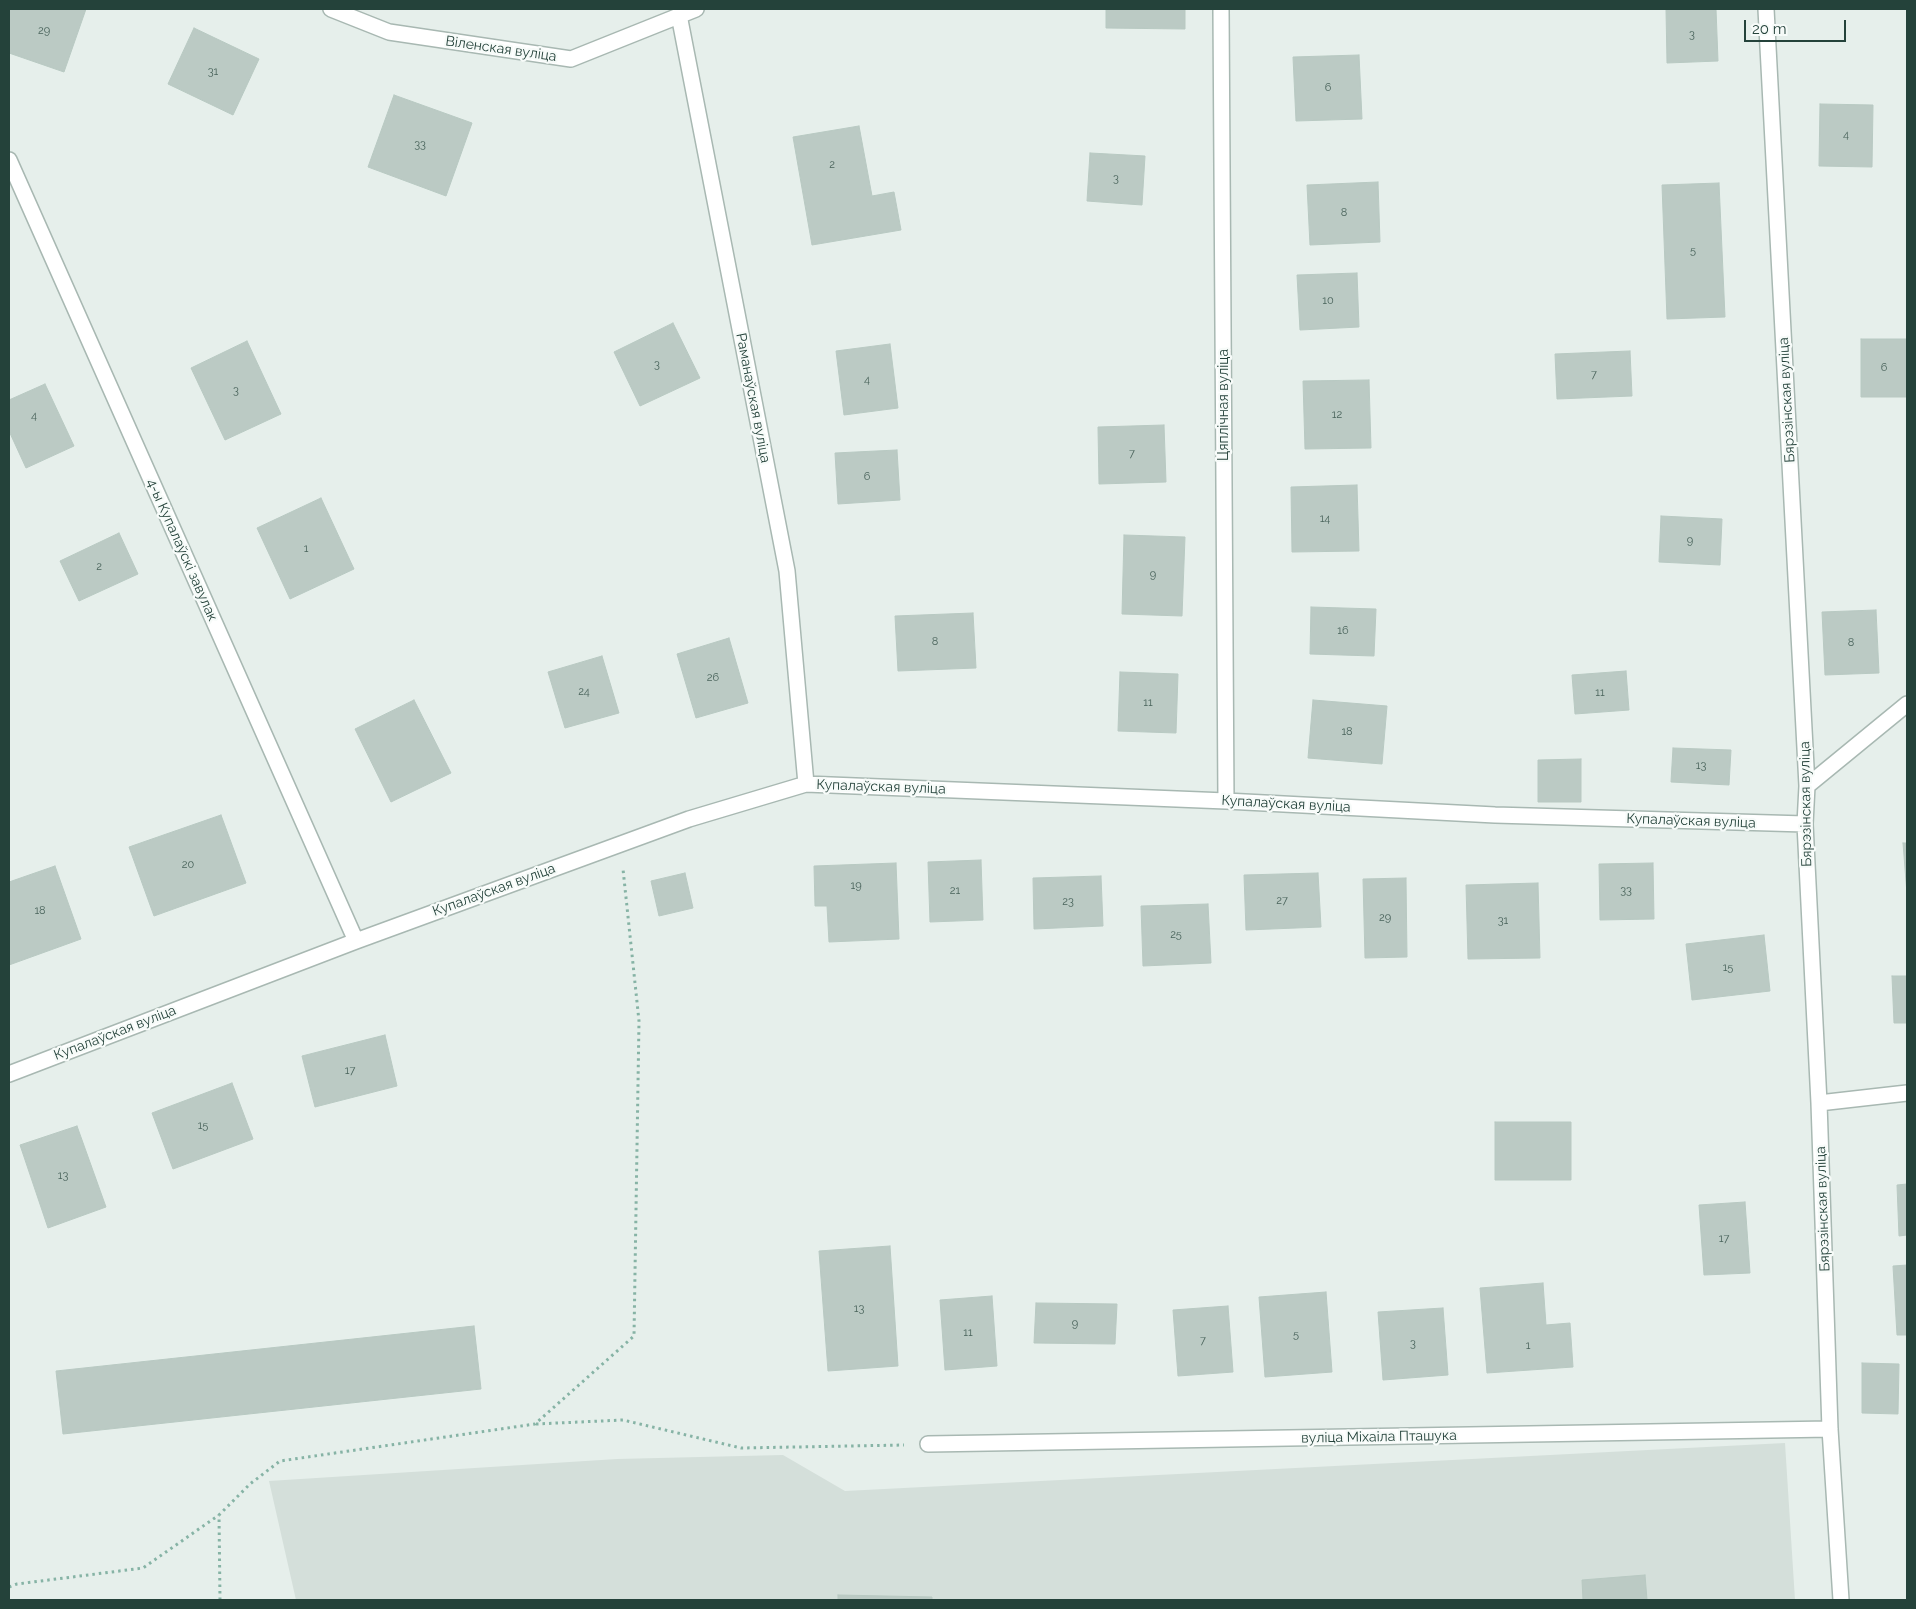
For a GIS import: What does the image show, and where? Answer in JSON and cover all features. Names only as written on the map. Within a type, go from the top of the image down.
[{"type":"street","name":"Віленская вуліца","points":[[331,9],[389,32],[571,59],[696,9]]},
{"type":"street","name":"Цяплічная вуліца","points":[[1221,9],[1226,800]]},
{"type":"street","name":"Бярэзінская вуліца","points":[[1766,9],[1807,786],[1805,824],[1819,1103],[1830,1429],[1842,1600]]},
{"type":"street","name":"Раманаўская вуліца","points":[[679,16],[787,571],[806,784]]},
{"type":"street","name":"4-ы Купалаўскі завулак","points":[[9,160],[356,941]]},
{"type":"street","points":[[1807,786],[1907,704]]},
{"type":"street","name":"Купалаўская вуліца","points":[[9,1074],[356,941],[620,844],[690,819],[806,784],[1226,800],[1495,815],[1805,824]]},
{"type":"street","points":[[1819,1103],[1907,1093]]},
{"type":"street","name":"вуліца Міхаіла Пташука","points":[[928,1444],[1830,1429]]},
{"type":"path","points":[[535,1424],[634,1336],[639,1021],[620,844]]},
{"type":"path","points":[[9,1587],[16,1584],[143,1568],[219,1515],[250,1484],[280,1461],[535,1424],[623,1420],[741,1448],[928,1444]]},
{"type":"path","points":[[219,1515],[220,1600]]},
{"type":"shaded area","points":[[1785,1443],[1795,1600],[296,1600],[269,1481],[617,1459],[783,1455],[845,1491]]},
{"type":"building","points":[[9,9],[86,9],[64,72],[9,53]]},
{"type":"building","points":[[1106,9],[1185,9],[1185,29],[1106,28]]},
{"type":"building","points":[[1666,9],[1716,9],[1718,61],[1667,63]]},
{"type":"building","points":[[194,28],[259,59],[233,115],[168,84]]},
{"type":"building","points":[[1359,55],[1362,119],[1296,121],[1293,57]]},
{"type":"building","points":[[394,95],[472,123],[446,196],[368,167]]},
{"type":"building","points":[[1820,104],[1873,105],[1872,167],[1819,166]]},
{"type":"building","points":[[859,126],[872,196],[894,192],[901,230],[812,245],[793,137]]},
{"type":"building","points":[[1090,153],[1145,156],[1142,205],[1087,201]]},
{"type":"building","points":[[1378,182],[1380,242],[1310,245],[1307,185]]},
{"type":"building","points":[[1719,183],[1725,317],[1667,319],[1662,185]]},
{"type":"building","points":[[1357,273],[1359,327],[1300,330],[1297,275]]},
{"type":"building","points":[[673,323],[700,378],[640,406],[614,352]]},
{"type":"building","points":[[1861,339],[1907,339],[1907,397],[1861,397]]},
{"type":"building","points":[[247,341],[281,414],[225,440],[191,368]]},
{"type":"building","points":[[890,344],[898,408],[844,415],[836,351]]},
{"type":"building","points":[[1630,351],[1632,396],[1557,399],[1555,354]]},
{"type":"building","points":[[1369,380],[1371,448],[1305,449],[1303,381]]},
{"type":"building","points":[[45,384],[74,446],[26,468],[9,431],[9,400]]},
{"type":"building","points":[[1164,425],[1166,482],[1099,484],[1098,427]]},
{"type":"building","points":[[897,450],[900,500],[838,504],[835,453]]},
{"type":"building","points":[[1357,485],[1359,551],[1292,552],[1291,487]]},
{"type":"building","points":[[321,498],[354,569],[290,599],[257,528]]},
{"type":"building","points":[[1661,516],[1722,519],[1720,565],[1659,562]]},
{"type":"building","points":[[119,533],[138,574],[79,601],[60,561]]},
{"type":"building","points":[[1124,535],[1185,537],[1182,616],[1122,614]]},
{"type":"building","points":[[1311,607],[1376,609],[1374,656],[1310,654]]},
{"type":"building","points":[[1876,610],[1879,673],[1825,675],[1822,612]]},
{"type":"building","points":[[973,613],[976,668],[898,671],[895,616]]},
{"type":"building","points":[[729,638],[748,703],[696,718],[677,654]]},
{"type":"building","points":[[602,656],[619,713],[565,728],[548,672]]},
{"type":"building","points":[[1626,671],[1629,710],[1575,714],[1572,675]]},
{"type":"building","points":[[1120,672],[1178,674],[1176,733],[1118,731]]},
{"type":"building","points":[[414,700],[451,773],[391,802],[355,729]]},
{"type":"building","points":[[1313,700],[1387,706],[1382,764],[1308,758]]},
{"type":"building","points":[[1673,748],[1731,750],[1729,785],[1671,782]]},
{"type":"building","points":[[1581,759],[1581,802],[1538,802],[1538,760]]},
{"type":"building","points":[[221,815],[246,883],[154,916],[129,847]]},
{"type":"building","points":[[1903,843],[1907,843],[1907,894]]},
{"type":"building","points":[[981,860],[983,920],[930,922],[928,862]]},
{"type":"building","points":[[896,863],[899,939],[829,942],[827,906],[815,906],[814,866]]},
{"type":"building","points":[[1653,863],[1654,919],[1600,920],[1599,864]]},
{"type":"building","points":[[55,866],[81,939],[9,965],[9,882]]},
{"type":"building","points":[[685,873],[693,908],[659,916],[651,881]]},
{"type":"building","points":[[1318,873],[1321,927],[1246,930],[1244,875]]},
{"type":"building","points":[[1101,876],[1103,926],[1034,929],[1033,878]]},
{"type":"building","points":[[1406,878],[1407,957],[1365,958],[1363,879]]},
{"type":"building","points":[[1538,883],[1540,958],[1468,959],[1466,885]]},
{"type":"building","points":[[1208,904],[1211,963],[1143,966],[1141,906]]},
{"type":"building","points":[[1764,935],[1770,991],[1692,1000],[1686,944]]},
{"type":"building","points":[[1892,976],[1907,976],[1907,1023],[1894,1023]]},
{"type":"building","points":[[385,1035],[397,1086],[315,1107],[302,1056]]},
{"type":"building","points":[[232,1083],[253,1139],[173,1169],[152,1113]]},
{"type":"building","points":[[1495,1122],[1571,1122],[1571,1180],[1495,1180]]},
{"type":"building","points":[[77,1126],[106,1207],[48,1228],[20,1145]]},
{"type":"building","points":[[1907,1184],[1907,1235],[1899,1236],[1897,1185]]},
{"type":"building","points":[[1745,1202],[1750,1273],[1704,1275],[1699,1205]]},
{"type":"building","points":[[890,1246],[898,1366],[828,1371],[819,1251]]},
{"type":"building","points":[[1907,1265],[1907,1335],[1897,1335],[1893,1266]]},
{"type":"building","points":[[1543,1283],[1546,1325],[1570,1323],[1573,1367],[1487,1373],[1480,1288]]},
{"type":"building","points":[[1326,1292],[1332,1372],[1265,1377],[1259,1297]]},
{"type":"building","points":[[992,1296],[997,1366],[945,1370],[940,1300]]},
{"type":"building","points":[[1036,1303],[1117,1304],[1115,1344],[1034,1343]]},
{"type":"building","points":[[1228,1306],[1233,1372],[1178,1376],[1173,1310]]},
{"type":"building","points":[[1443,1308],[1448,1375],[1383,1380],[1378,1312]]},
{"type":"building","points":[[474,1326],[481,1389],[63,1434],[56,1371]]},
{"type":"building","points":[[1862,1363],[1899,1364],[1898,1414],[1862,1413]]},
{"type":"building","points":[[1645,1575],[1647,1600],[1583,1600],[1582,1580]]},
{"type":"building","points":[[838,1595],[932,1597],[932,1600],[838,1600]]}]
